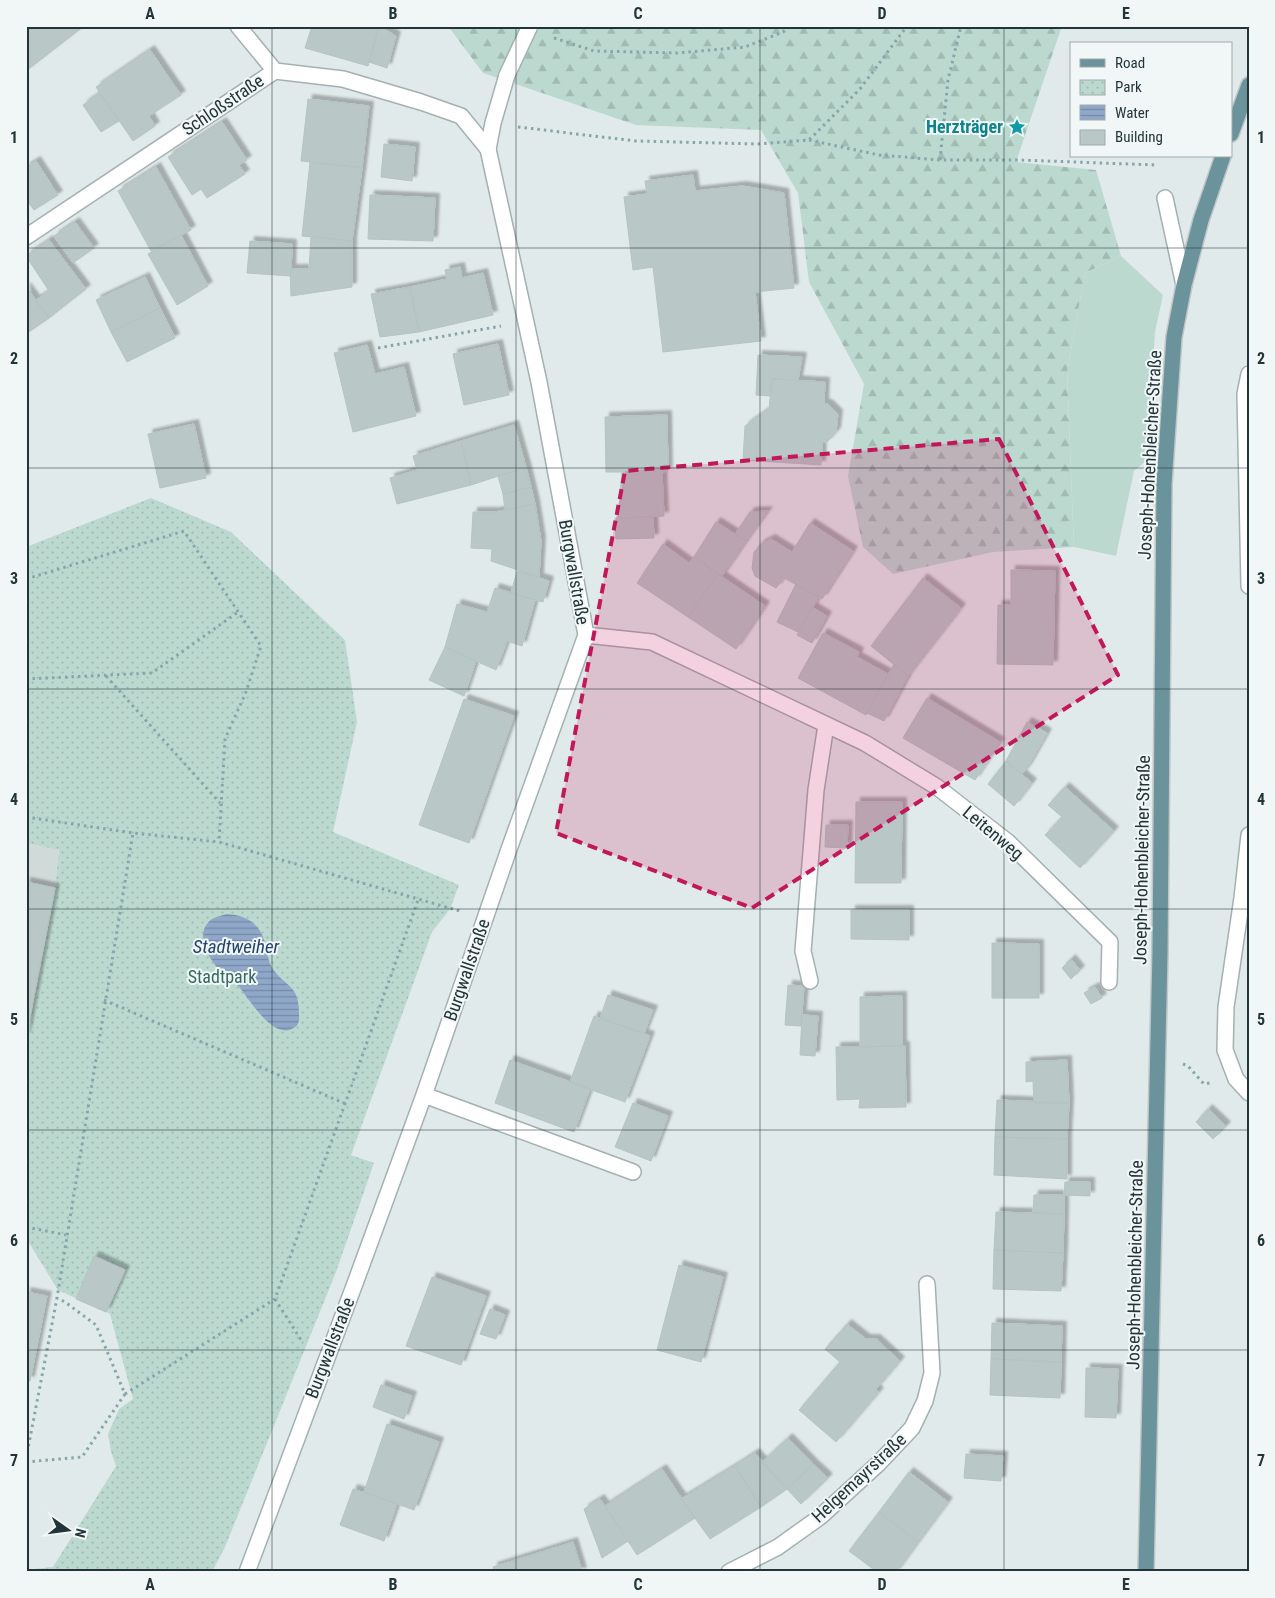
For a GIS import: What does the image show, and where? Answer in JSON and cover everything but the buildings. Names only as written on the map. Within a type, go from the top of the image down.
[{"type":"main road","points":[[1232,131],[1249,85]]},
{"type":"main road","name":"Joseph-Hohenbleicher-Straße","points":[[1146,1572],[1160,953],[1164,484],[1174,337],[1184,285],[1201,220],[1222,158]]},
{"type":"street","points":[[238,26],[275,71]]},
{"type":"street","points":[[488,148],[493,123],[508,75],[530,26]]},
{"type":"street","name":"Schloßstraße","points":[[26,237],[275,71],[343,79],[453,113],[461,116],[488,148]]},
{"type":"street","name":"Burgwallstraße","points":[[247,1572],[424,1095],[484,919],[586,636],[539,382],[488,148]]},
{"type":"street","points":[[1165,198],[1184,285]]},
{"type":"street","points":[[1249,374],[1246,394],[1249,586]]},
{"type":"street","name":"Leitenweg","points":[[586,636],[652,642],[865,743],[937,787],[1008,842],[1110,942],[1109,982]]},
{"type":"street","points":[[810,981],[803,951],[816,790],[826,725]]},
{"type":"street","points":[[1249,835],[1226,1007],[1225,1050],[1236,1079],[1249,1093]]},
{"type":"street","points":[[424,1095],[633,1172]]},
{"type":"street","name":"Helgemayrstraße","points":[[729,1572],[778,1547],[820,1517],[878,1464],[912,1428],[925,1401],[932,1373],[927,1284]]},
{"type":"path","points":[[550,36],[594,51],[677,53],[744,46],[783,32],[790,26]]},
{"type":"path","points":[[809,140],[860,89],[907,26]]},
{"type":"path","points":[[940,160],[948,80],[961,26]]},
{"type":"path","points":[[493,123],[636,141],[758,144],[809,140],[879,155],[940,160],[1019,160],[1158,165]]},
{"type":"path","points":[[378,348],[526,321]]},
{"type":"path","points":[[26,579],[184,532],[261,646],[246,692],[225,738],[219,842]]},
{"type":"path","points":[[26,679],[152,673],[238,612]]},
{"type":"path","points":[[106,676],[221,804]]},
{"type":"path","points":[[26,817],[133,834],[219,842],[484,919]]},
{"type":"path","points":[[133,834],[104,1000],[57,1298],[26,1461],[82,1457],[126,1394],[275,1299],[418,900]]},
{"type":"path","points":[[104,1000],[346,1104]]},
{"type":"path","points":[[26,1228],[66,1235]]},
{"type":"path","points":[[57,1298],[96,1325],[126,1394]]},
{"type":"path","points":[[275,1299],[306,1347],[326,1357]]},
{"type":"highlighted area","points":[[999,439],[1118,675],[752,908],[556,833],[625,471]]},
{"type":"shaded area","points":[[26,843],[59,850],[55,888],[26,1038]]},
{"type":"green space","points":[[448,26],[1062,26],[1016,162],[1096,170],[1121,256],[1085,273],[1067,372],[1074,547],[993,552],[893,574],[863,547],[848,476],[864,384],[809,282],[798,193],[761,130],[636,125],[483,73]]},
{"type":"green space","points":[[1121,256],[1163,295],[1155,332],[1147,460],[1134,471],[1116,556],[1074,547],[1067,372],[1085,273]]},
{"type":"green space","name":"Stadtpark","points":[[151,498],[231,532],[345,640],[357,722],[333,832],[459,885],[450,909],[432,932],[351,1155],[374,1163],[336,1272],[225,1547],[212,1572],[32,1572],[34,1569],[53,1567],[116,1466],[108,1434],[119,1409],[133,1399],[110,1314],[58,1290],[26,1238],[26,1038],[55,888],[59,850],[26,843],[26,547]]},
{"type":"water","name":"Stadtweiher","points":[[227,914],[240,916],[252,922],[260,931],[271,966],[297,996],[299,1019],[295,1027],[287,1030],[279,1029],[271,1024],[256,1009],[239,987],[216,966],[209,955],[204,942],[204,930],[212,919]]},
{"type":"place","name":"Herzträger","points":[[1017,127]]}]
